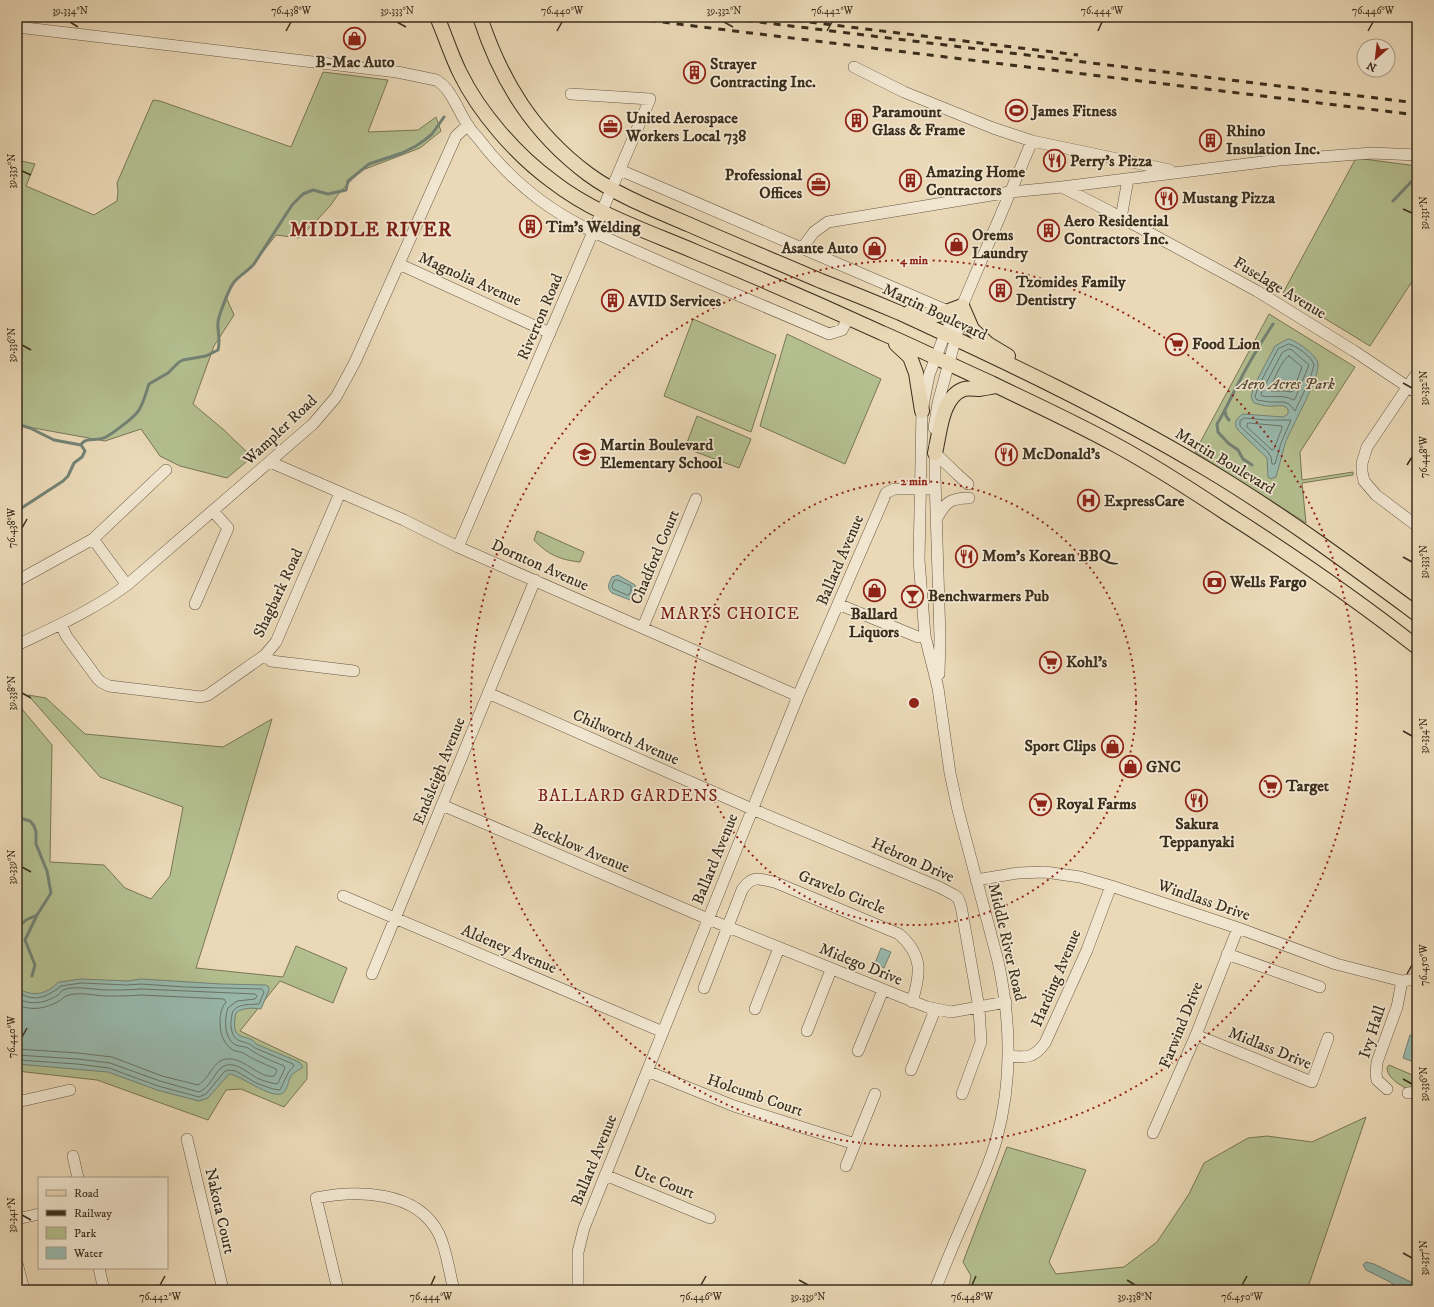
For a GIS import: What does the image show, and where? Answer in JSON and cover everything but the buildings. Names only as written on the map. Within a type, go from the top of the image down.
[{"type":"main road","points":[[438,17],[467,87],[498,130],[521,154],[550,180],[567,192],[602,212],[845,324],[885,334],[949,363],[1116,444],[1264,537],[1378,616],[1417,647]]},
{"type":"main road","name":"Martin Boulevard","points":[[480,17],[486,37],[504,77],[515,96],[531,118],[554,144],[570,160],[590,176],[612,189],[743,248],[897,312],[1087,403],[1207,469],[1271,510],[1344,560],[1417,614]]},
{"type":"main road","points":[[897,312],[938,315],[962,306],[972,329],[988,344],[1047,377],[1087,403]]},
{"type":"main road","points":[[885,334],[910,357],[916,373],[922,411]]},
{"type":"main road","points":[[935,453],[948,403],[956,394],[965,389],[981,389],[996,386]]},
{"type":"street","points":[[17,27],[375,69],[430,78],[444,85],[468,125],[502,167],[525,188],[557,212],[593,232],[829,334],[836,333],[845,324]]},
{"type":"street","points":[[854,67],[904,92],[993,128],[1032,141],[1178,172]]},
{"type":"street","name":"Riverton Road","points":[[458,547],[650,100],[571,94]]},
{"type":"street","name":"Wampler Road","points":[[17,645],[61,625],[97,605],[126,585],[313,424],[336,397],[355,362],[456,136],[468,125]]},
{"type":"street","name":"Middle River Road","points":[[935,1290],[983,1177],[996,1142],[1005,1098],[1009,1056],[1006,1002],[998,961],[958,810],[950,773],[938,688],[925,636],[919,560],[922,411],[929,375],[936,358],[950,337],[1032,141]]},
{"type":"street","points":[[802,248],[814,232],[828,222],[1010,192],[1062,188],[1278,160],[1372,154],[1417,155]]},
{"type":"street","name":"Martin Boulevard","points":[[620,170],[948,311]]},
{"type":"street","points":[[1121,218],[1128,179]]},
{"type":"street","name":"Fuselage Avenue","points":[[1062,188],[1171,244],[1272,300],[1417,393]]},
{"type":"street","name":"Magnolia Avenue","points":[[399,264],[550,333]]},
{"type":"street","name":"Middle River Road","points":[[938,688],[940,638],[934,426],[936,412],[949,363],[950,337]]},
{"type":"street","points":[[1417,373],[1367,447],[1362,463],[1364,480],[1376,495],[1417,526]]},
{"type":"street","points":[[935,453],[968,484]]},
{"type":"street","name":"Dornton Avenue","points":[[270,462],[404,520],[458,547],[798,696]]},
{"type":"street","points":[[17,581],[93,539],[166,470]]},
{"type":"street","name":"Ballard Avenue","points":[[578,1290],[580,1242],[605,1175],[798,696],[886,494],[894,489],[935,489]]},
{"type":"street","name":"Shagbark Road","points":[[61,625],[67,637],[97,678],[109,686],[201,697],[208,695],[265,655],[276,642],[340,493]]},
{"type":"street","points":[[936,521],[941,510],[951,501],[956,498],[969,498]]},
{"type":"street","name":"Chadford Court","points":[[643,627],[696,499]]},
{"type":"street","points":[[195,604],[228,528],[213,511]]},
{"type":"street","points":[[93,539],[126,585]]},
{"type":"street","name":"Endsleigh Avenue","points":[[372,974],[535,580]]},
{"type":"street","points":[[838,604],[918,637],[925,636]]},
{"type":"street","points":[[265,655],[272,661],[354,671]]},
{"type":"street","name":"Chilworth Avenue","points":[[488,693],[752,809]]},
{"type":"street","name":"Becklow Avenue","points":[[442,805],[708,919]]},
{"type":"street","name":"Hebron Drive","points":[[752,809],[939,887],[954,895],[960,902],[964,917],[978,1008],[981,1042],[962,1094]]},
{"type":"street","name":"Windlass Drive","points":[[976,880],[1018,873],[1045,872],[1080,877],[1238,928],[1336,964],[1402,981],[1417,979]]},
{"type":"street","name":"Gravelo Circle","points":[[704,988],[739,896],[746,883],[754,879],[761,878],[777,883],[899,934],[914,949],[918,965],[917,985],[912,1002]]},
{"type":"street","name":"Harding Avenue","points":[[1009,1056],[1029,1057],[1035,1055],[1045,1043],[1087,950],[1111,886]]},
{"type":"street","name":"Aldeney Avenue","points":[[343,896],[663,1032]]},
{"type":"street","name":"Midego Drive","points":[[708,919],[831,970],[935,1010],[951,1012],[1006,1002]]},
{"type":"street","name":"Farwind Drive","points":[[1153,1133],[1196,1035],[1238,928]]},
{"type":"street","points":[[755,1009],[779,948]]},
{"type":"street","points":[[1227,954],[1320,987]]},
{"type":"street","points":[[806,1032],[831,970]]},
{"type":"street","name":"Ivy Hall","points":[[1387,1089],[1377,1080],[1376,1069],[1397,1007],[1402,981]]},
{"type":"street","points":[[858,1051],[882,990]]},
{"type":"street","points":[[911,1070],[935,1010]]},
{"type":"street","name":"Midlass Drive","points":[[1196,1035],[1312,1082],[1328,1038]]},
{"type":"street","name":"Holcumb Court","points":[[647,1071],[734,1106],[855,1144]]},
{"type":"street","points":[[17,1102],[70,1090]]},
{"type":"street","points":[[846,1166],[875,1094]]},
{"type":"street","name":"Nakota Court","points":[[187,1139],[223,1290]]},
{"type":"street","points":[[73,1156],[78,1177]]},
{"type":"street","name":"Ute Court","points":[[605,1175],[710,1218]]},
{"type":"street","points":[[338,1290],[316,1198],[336,1194],[380,1196],[412,1206],[428,1218],[434,1225],[442,1243],[454,1290]]},
{"type":"street","points":[[17,1219],[38,1214]]},
{"type":"street","points":[[17,1263],[24,1290]]},
{"type":"street","points":[[99,1269],[104,1290]]},
{"type":"green space","points":[[323,72],[388,80],[368,132],[418,130],[436,117],[441,131],[420,148],[360,171],[340,192],[330,206],[299,238],[276,235],[248,271],[233,282],[226,297],[234,315],[214,346],[193,404],[224,430],[252,457],[227,478],[180,466],[160,456],[141,429],[105,441],[17,425],[17,160],[35,164],[26,186],[94,215],[117,201],[117,183],[153,100],[160,101],[291,147]]},
{"type":"green space","name":"Aero Acres Park","points":[[1356,158],[1417,166],[1417,274],[1370,346],[1283,293]]},
{"type":"green space","name":"Aero Acres Park","points":[[1269,314],[1355,367],[1300,452],[1302,480],[1353,472],[1353,475],[1302,483],[1306,523],[1195,452]]},
{"type":"green space","points":[[693,319],[776,355],[751,432],[664,396]]},
{"type":"green space","points":[[787,334],[881,379],[845,464],[760,426]]},
{"type":"green space","points":[[697,416],[751,439],[739,468],[685,448]]},
{"type":"green space","points":[[537,531],[584,552],[580,562],[555,556],[544,549],[534,540]]},
{"type":"green space","points":[[28,695],[46,698],[85,734],[223,747],[272,719],[230,861],[196,968],[283,977],[296,946],[347,968],[333,1003],[280,981],[240,1031],[307,1063],[307,1079],[284,1107],[241,1089],[226,1090],[208,1120],[97,1080],[17,1071],[17,703],[52,745],[50,862],[104,865],[125,888],[151,899],[170,876],[183,807],[100,777]]},
{"type":"green space","points":[[1389,1065],[1417,1077],[1417,1094],[1403,1087],[1391,1077],[1387,1068]]},
{"type":"green space","points":[[1366,1117],[1307,1290],[968,1290],[971,1276],[963,1262],[1007,1147],[1086,1170],[1049,1262],[1056,1274],[1124,1267],[1157,1242],[1189,1194],[1204,1163],[1248,1138],[1267,1136],[1312,1142]]},
{"type":"water","points":[[1288,339],[1301,345],[1311,353],[1318,364],[1315,380],[1285,444],[1276,477],[1271,479],[1268,477],[1267,458],[1236,428],[1236,423],[1237,419],[1243,414],[1283,417],[1288,414],[1288,409],[1284,406],[1266,406],[1254,403],[1251,397],[1254,386],[1275,346]]},
{"type":"water","points":[[618,575],[635,585],[635,593],[630,600],[612,593],[609,589],[609,583],[612,577]]},
{"type":"water","points":[[881,948],[891,952],[884,968],[875,963]]},
{"type":"water","points":[[81,979],[128,981],[141,979],[266,985],[269,987],[269,990],[261,1009],[251,1008],[236,1013],[235,1030],[237,1034],[253,1041],[256,1044],[299,1062],[303,1067],[291,1076],[283,1093],[271,1093],[229,1074],[208,1098],[199,1101],[157,1090],[108,1072],[17,1064],[17,988],[35,994],[48,990],[59,982]]},
{"type":"water","points":[[1410,1035],[1417,1036],[1417,1063],[1403,1058]]},
{"type":"water","points":[[1366,1262],[1374,1264],[1417,1285],[1417,1290],[1402,1290],[1366,1270],[1363,1265]]},
{"type":"waterway","points":[[81,445],[85,441],[106,437],[129,421],[141,407],[149,384],[168,373],[179,362],[206,356],[218,350],[218,322],[222,307],[230,288],[237,279],[254,264],[292,205],[303,194],[313,190],[328,194],[346,190],[348,181],[369,164],[402,153],[416,146],[432,134],[444,117]]},
{"type":"waterway","name":"MIDDLE RIVER","points":[[1393,201],[1411,182],[1417,178]]},
{"type":"waterway","name":"MIDDLE RIVER","points":[[1252,465],[1243,459],[1238,450],[1228,443],[1218,432],[1217,424],[1241,378],[1273,324]]},
{"type":"waterway","points":[[1225,410],[1226,416],[1229,420]]},
{"type":"waterway","points":[[17,424],[30,428],[54,440],[81,445]]},
{"type":"waterway","points":[[17,511],[63,481],[68,476],[74,463],[82,457],[85,451],[81,445]]},
{"type":"waterway","points":[[17,817],[30,821],[34,826],[36,832],[36,844],[47,871],[51,893],[37,915],[25,940],[35,965],[32,976]]},
{"type":"waterway","points":[[17,928],[26,920],[37,915]]},
{"type":"railway","points":[[621,17],[1417,115]]},
{"type":"railway","points":[[718,17],[1417,103]]},
{"type":"railway","points":[[768,17],[1078,55]]},
{"type":"place","name":"B-Mac Auto","points":[[355,38]]},
{"type":"place","name":"Strayer Contracting Inc.","points":[[694,73]]},
{"type":"place","name":"James Fitness","points":[[1016,111]]},
{"type":"place","name":"Paramount Glass & Frame","points":[[856,121]]},
{"type":"place","name":"United Aerospace Workers Local 738","points":[[611,127]]},
{"type":"place","name":"Rhino Insulation Inc.","points":[[1211,140]]},
{"type":"place","name":"Perry's Pizza","points":[[1054,161]]},
{"type":"place","name":"Amazing Home Contractors","points":[[911,181]]},
{"type":"place","name":"Professional Offices","points":[[818,184]]},
{"type":"place","name":"Mustang Pizza","points":[[1167,198]]},
{"type":"place","name":"Tim’s Welding","points":[[531,227]]},
{"type":"place","name":"Aero Residential Contractors Inc.","points":[[1048,230]]},
{"type":"place","name":"Orems Laundry","points":[[956,244]]},
{"type":"place","name":"Asante Auto","points":[[874,248]]},
{"type":"place","name":"Tzomides Family Dentistry","points":[[1000,291]]},
{"type":"place","name":"AVID Services","points":[[612,301]]},
{"type":"place","name":"Food Lion","points":[[1177,344]]},
{"type":"place","name":"Martin Boulevard Elementary School","points":[[584,454]]},
{"type":"place","name":"McDonald's","points":[[1006,454]]},
{"type":"place","name":"ExpressCare","points":[[1089,501]]},
{"type":"place","name":"Mom's Korean BBQ","points":[[967,556]]},
{"type":"place","name":"Wells Fargo","points":[[1214,582]]},
{"type":"place","name":"Ballard Liquors","points":[[874,590]]},
{"type":"place","name":"Benchwarmers Pub","points":[[912,596]]},
{"type":"place","name":"Kohl's","points":[[1051,662]]},
{"type":"place","name":"Sport Clips","points":[[1112,746]]},
{"type":"place","name":"GNC","points":[[1130,767]]},
{"type":"place","name":"Target","points":[[1271,786]]},
{"type":"place","name":"Sakura Teppanyaki","points":[[1197,800]]},
{"type":"place","name":"Royal Farms","points":[[1040,804]]},
{"type":"district","name":"MIDDLE RIVER","points":[[371,230]]},
{"type":"district","name":"MARYS CHOICE","points":[[730,614]]},
{"type":"district","name":"BALLARD GARDENS","points":[[628,796]]}]
